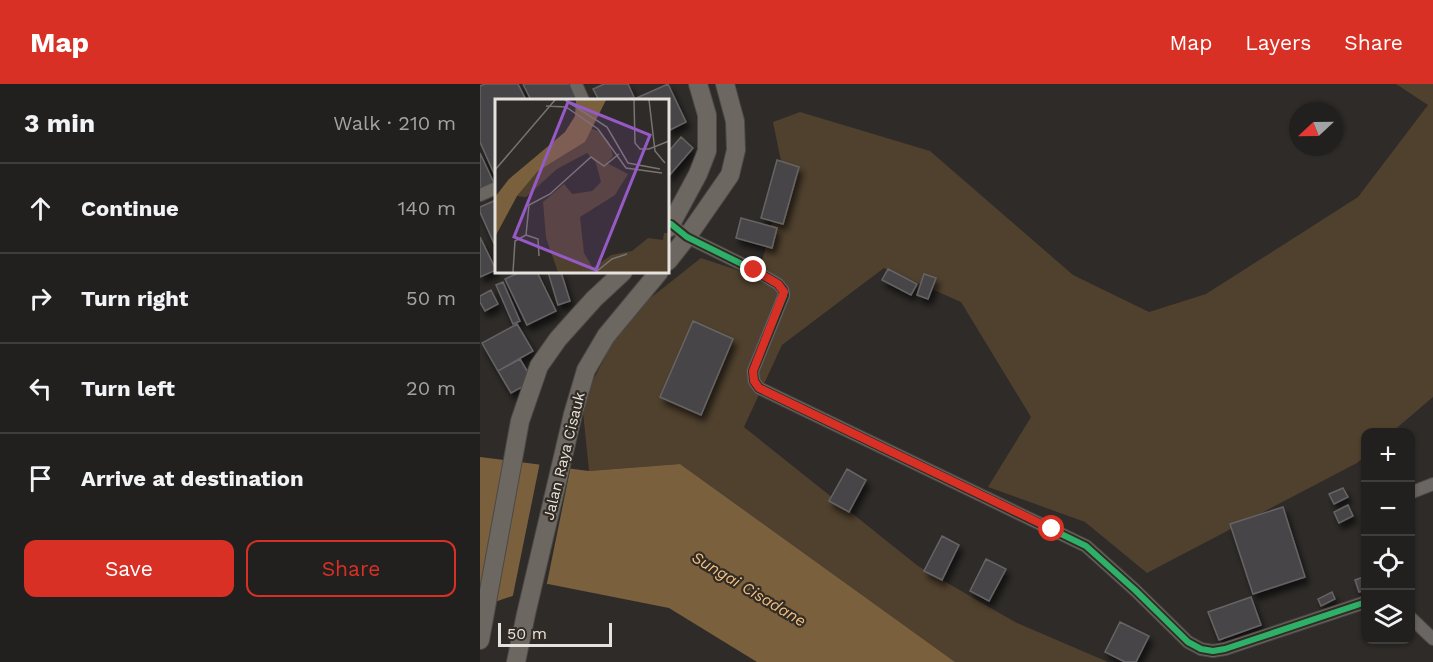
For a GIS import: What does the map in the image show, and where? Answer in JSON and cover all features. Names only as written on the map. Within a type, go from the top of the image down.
[{"type":"main road","points":[[669,226],[698,174],[707,151],[707,115],[698,84]]},
{"type":"main road","points":[[669,260],[730,175],[736,150],[735,121],[725,84]]},
{"type":"main road","points":[[481,632],[520,421],[539,366],[558,339],[594,299],[622,273]]},
{"type":"main road","name":"Jalan Raya Cisauk","points":[[516,662],[573,414],[586,370],[606,336],[657,273]]},
{"type":"street","points":[[576,84],[583,99]]},
{"type":"street","points":[[480,195],[495,188]]},
{"type":"street","points":[[669,226],[754,270],[778,284],[783,290],[784,294],[753,371],[754,381],[759,388],[1086,546],[1188,642],[1201,649],[1213,651],[1225,649],[1361,603]]},
{"type":"street","points":[[1415,491],[1433,484]]},
{"type":"street","points":[[1415,622],[1433,639]]},
{"type":"shaded area","points":[[1396,84],[1433,84],[1433,397],[1397,428],[1361,428],[1361,460],[1357,463],[1147,573],[1085,522],[988,487],[1031,417],[961,302],[884,268],[782,345],[744,427],[918,566],[1015,622],[1108,662],[955,662],[680,464],[589,471],[582,402],[625,318],[701,258],[758,277],[784,176],[773,122],[800,112],[930,151],[1073,275],[1149,312],[1206,294],[1358,197],[1428,105]]},
{"type":"water","name":"Sungai Cisadane","points":[[480,457],[589,471],[680,464],[955,662],[757,662],[669,608],[548,584],[480,607]]},
{"type":"pier","points":[[540,462],[571,465],[546,588],[512,600]]},
{"type":"building","points":[[518,84],[526,99],[495,99],[495,176],[480,142],[480,86]]},
{"type":"building","points":[[523,84],[570,84],[577,99],[530,99]]},
{"type":"building","points":[[604,84],[628,84],[634,97],[598,99],[593,89]]},
{"type":"building","points":[[668,84],[686,122],[669,130],[669,99],[634,99]]},
{"type":"building","points":[[681,137],[693,148],[669,176],[669,151]]},
{"type":"building","points":[[480,153],[494,183],[480,189]]},
{"type":"building","points":[[777,160],[799,167],[783,224],[761,218]]},
{"type":"building","points":[[495,200],[495,246],[480,212],[480,207]]},
{"type":"building","points":[[741,218],[777,228],[772,248],[736,238]]},
{"type":"building","points":[[480,237],[495,270],[480,277]]},
{"type":"building","points":[[888,269],[917,284],[911,295],[882,280]]},
{"type":"building","points":[[518,273],[537,273],[556,311],[527,325],[505,279]]},
{"type":"building","points":[[548,273],[561,273],[570,301],[558,305]]},
{"type":"building","points":[[924,274],[936,278],[928,299],[917,295]]},
{"type":"building","points":[[503,282],[520,321],[513,324],[496,285]]},
{"type":"building","points":[[491,290],[498,304],[485,311],[480,302],[480,296]]},
{"type":"building","points":[[693,321],[733,339],[701,415],[660,397]]},
{"type":"building","points":[[517,324],[533,351],[498,371],[482,343]]},
{"type":"building","points":[[520,359],[533,381],[511,393],[498,371]]},
{"type":"building","points":[[847,469],[866,480],[849,512],[829,501]]},
{"type":"building","points":[[1343,488],[1348,497],[1334,504],[1329,494]]},
{"type":"building","points":[[1348,505],[1353,516],[1339,523],[1334,512]]},
{"type":"building","points":[[1283,507],[1305,577],[1253,594],[1230,524]]},
{"type":"building","points":[[942,536],[959,545],[942,580],[924,571]]},
{"type":"building","points":[[986,559],[1006,569],[989,601],[970,591]]},
{"type":"building","points":[[1361,578],[1361,591],[1359,592],[1355,580]]},
{"type":"building","points":[[1332,592],[1335,599],[1321,606],[1318,599]]},
{"type":"building","points":[[1251,597],[1261,625],[1219,640],[1208,612]]},
{"type":"building","points":[[1120,622],[1149,636],[1136,662],[1125,662],[1105,652]]},
{"type":"cycle path","points":[[671,224],[687,237],[754,270],[778,284],[783,290],[784,295],[753,371],[754,381],[759,388],[1086,546],[1188,642],[1201,649],[1213,651],[1225,649],[1361,604]]},
{"type":"route","points":[[754,270],[778,284],[784,292],[753,371],[754,381],[759,388],[1052,529]]}]
